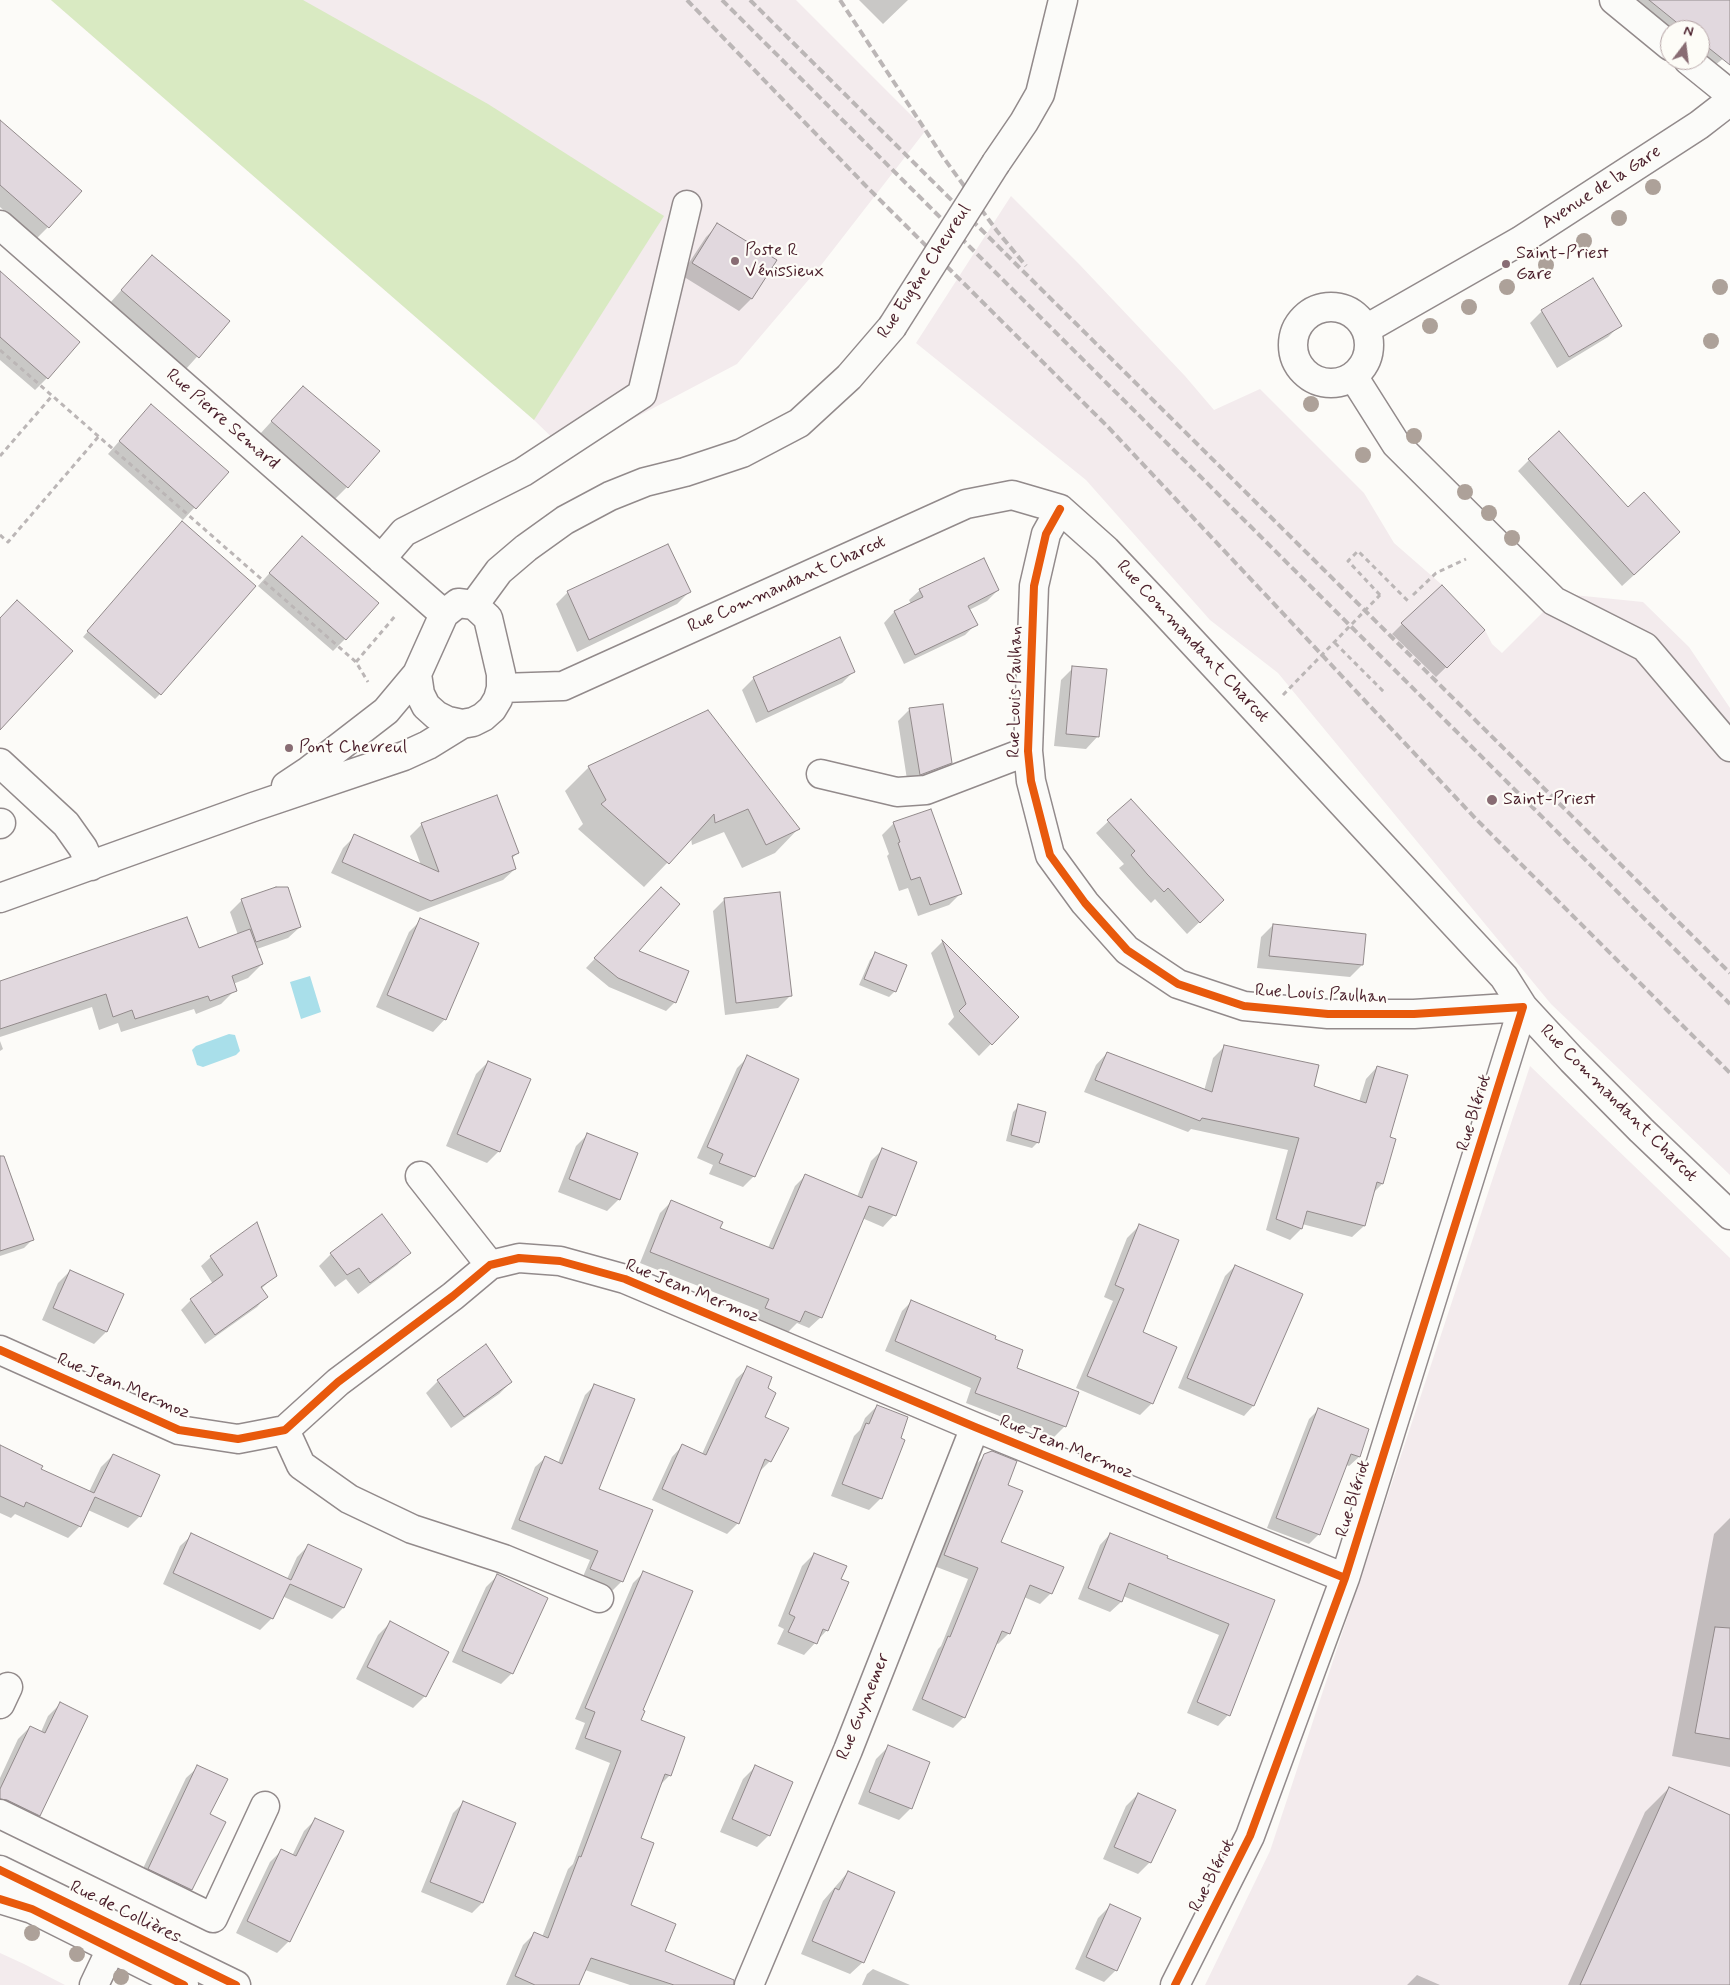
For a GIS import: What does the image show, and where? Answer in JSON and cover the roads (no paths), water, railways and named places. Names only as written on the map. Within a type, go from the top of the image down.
[{"type":"street","name":"Rue Eugène Chevreul","points":[[474,605],[500,571],[526,548],[565,520],[610,496],[645,482],[685,472],[742,453],[800,423],[849,377],[892,327],[1024,122],[1040,94],[1063,0]]},
{"type":"street","points":[[1614,0],[1660,38]]},
{"type":"street","points":[[1700,70],[1730,94]]},
{"type":"street","name":"Avenue de la Gare","points":[[1366,329],[1520,241],[1699,125],[1730,100]]},
{"type":"street","points":[[381,558],[404,532],[523,472],[642,394],[687,205]]},
{"type":"street","name":"Rue Pierre Semard","points":[[0,225],[444,614]]},
{"type":"street","points":[[1322,307],[1348,310],[1359,318],[1366,329],[1370,342],[1368,355],[1362,367],[1353,376],[1342,382],[1318,381],[1307,375],[1298,366],[1293,354],[1292,342],[1295,330],[1301,320],[1310,312],[1322,307]]},
{"type":"street","points":[[1353,376],[1396,444],[1492,540],[1554,601],[1645,647],[1730,747]]},
{"type":"street","name":"Rue Commandant Charcot","points":[[501,688],[564,686],[966,504],[1012,496],[1060,510],[1106,550],[1504,977],[1523,1008],[1641,1130],[1730,1215]]},
{"type":"street","name":"Rue Louis Paulhan","points":[[1060,510],[1046,534],[1034,586],[1028,751],[1031,781],[1050,855],[1085,903],[1126,950],[1178,984],[1244,1006],[1328,1014],[1414,1014],[1523,1008]]},
{"type":"street","points":[[0,898],[253,807],[404,756],[428,745],[462,724],[473,722],[488,713],[498,699],[501,688],[500,674],[488,618],[474,605],[458,603],[444,614],[417,674],[386,711],[307,772],[253,807]]},
{"type":"street","points":[[417,674],[420,694],[426,706],[436,716],[462,724]]},
{"type":"street","points":[[821,774],[897,792],[926,790],[1028,751]]},
{"type":"street","points":[[0,763],[66,824],[84,848],[91,866]]},
{"type":"street","name":"Rue Blériot","points":[[1175,1985],[1250,1836],[1346,1578],[1523,1008]]},
{"type":"street","points":[[420,1176],[490,1265]]},
{"type":"street","name":"Rue Jean Mermoz","points":[[0,1350],[179,1430],[238,1439],[285,1430],[338,1382],[453,1296],[490,1265],[519,1258],[560,1261],[625,1280],[975,1427],[1346,1578]]},
{"type":"street","name":"Rue Guynemer","points":[[749,1985],[848,1750],[975,1427]]},
{"type":"street","points":[[285,1430],[301,1465],[349,1499],[412,1529],[504,1559],[599,1598]]},
{"type":"street","name":"Rue de Collières","points":[[0,1814],[213,1918],[265,1806]]},
{"type":"street","name":"Rue de Collières","points":[[0,1870],[236,1985]]},
{"type":"street","points":[[0,1899],[32,1909],[184,1985]]},
{"type":"street","points":[[94,1985],[111,1949]]},
{"type":"water","points":[[310,976],[321,1012],[301,1019],[290,982]]},
{"type":"water","points":[[229,1034],[235,1035],[240,1051],[236,1055],[203,1067],[197,1065],[192,1050],[196,1046]]},
{"type":"railway","points":[[687,0],[864,184],[1108,427],[1476,819],[1730,1073]]},
{"type":"railway","points":[[722,0],[1730,1004]]},
{"type":"railway","points":[[750,0],[1730,973]]},
{"type":"railway","points":[[840,0],[943,157],[997,231],[1026,266]]},
{"type":"place","name":"Poste R Vénissieux","points":[[735,261]]},
{"type":"place","name":"Saint-Priest Gare","points":[[1506,264]]},
{"type":"place","name":"Pont Chevreul","points":[[289,748]]},
{"type":"place","name":"Saint-Priest","points":[[1492,800]]}]
